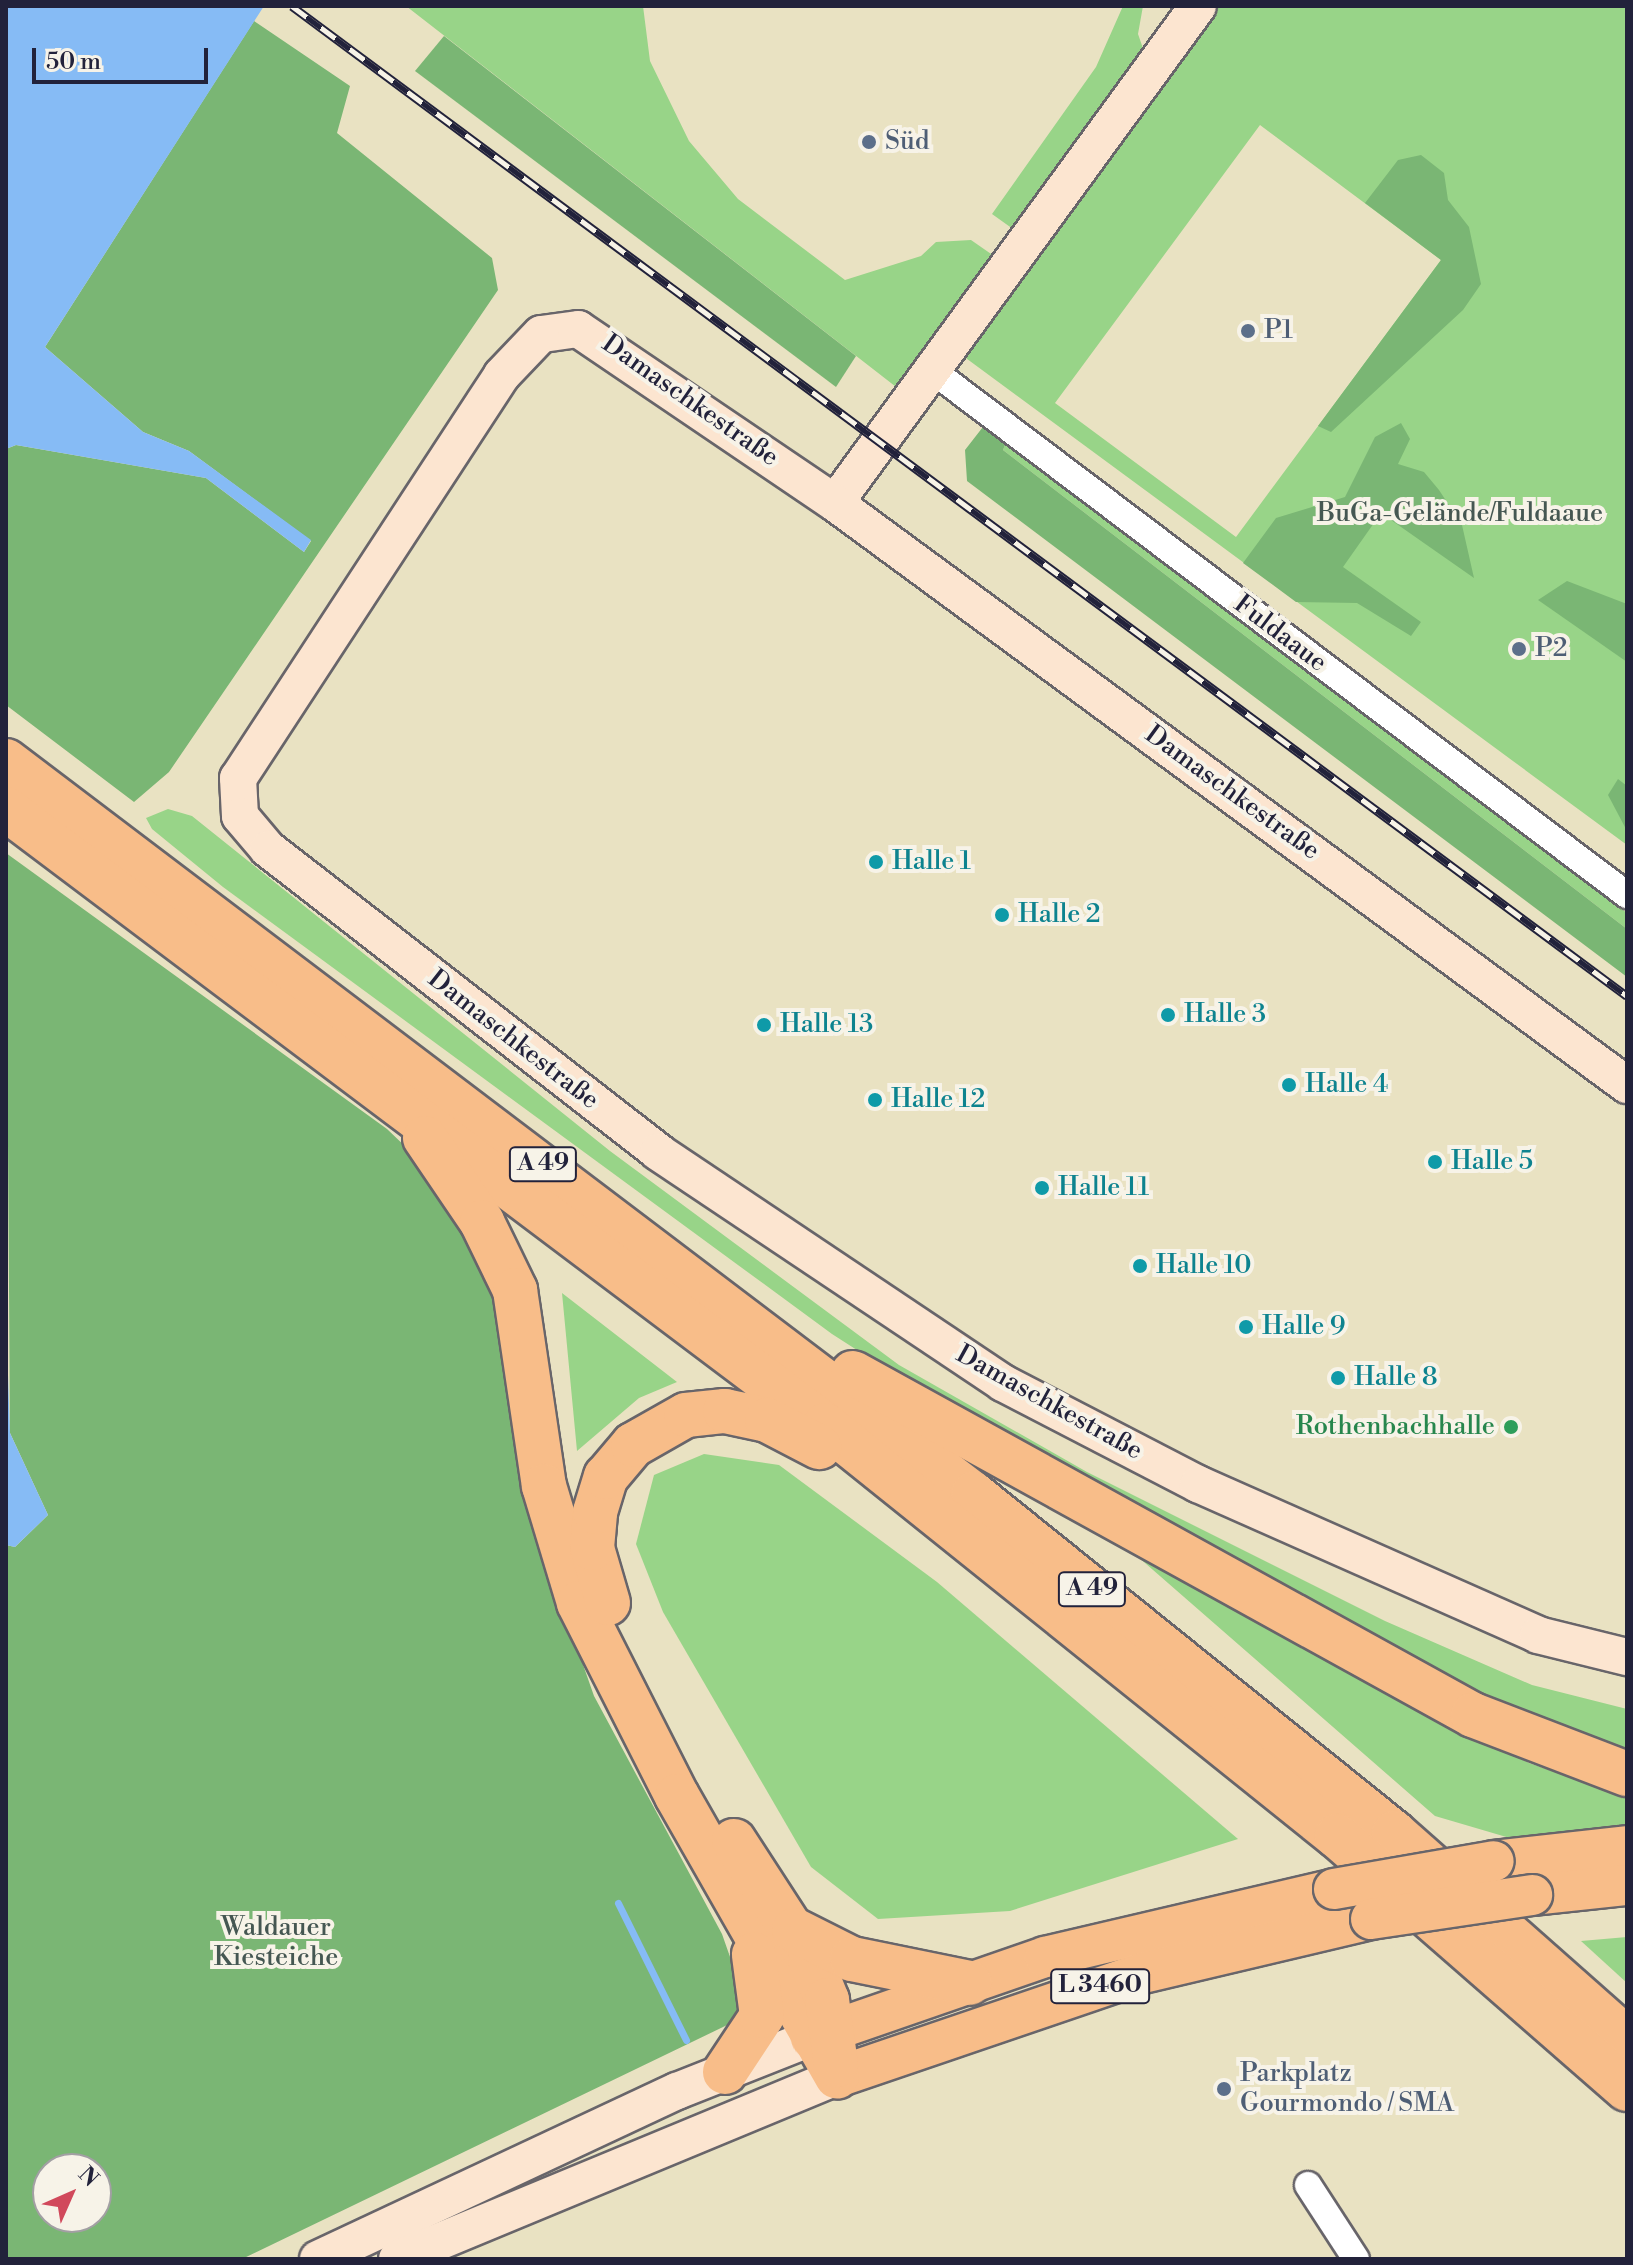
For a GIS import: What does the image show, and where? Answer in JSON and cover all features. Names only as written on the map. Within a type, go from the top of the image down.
[{"type":"highway","name":"A 49","points":[[6,761],[148,890],[375,1083],[990,1556],[1337,1836],[1627,2089]]},
{"type":"highway","name":"A 49","points":[[6,809],[148,890],[713,1291],[1370,1813],[1627,2039]]},
{"type":"highway","points":[[375,1083],[447,1166],[501,1256],[528,1351],[544,1486],[579,1603],[749,1925],[822,2034],[837,2077]]},
{"type":"highway","points":[[713,1291],[1070,1498],[1473,1715],[1627,1774]]},
{"type":"highway","points":[[822,2034],[820,1980],[794,1930],[714,1807],[599,1583],[592,1529],[606,1477],[633,1445],[668,1422],[701,1412],[747,1414],[792,1432],[990,1556]]},
{"type":"highway","points":[[725,2072],[763,2010],[749,1925]]},
{"type":"highway","points":[[794,1930],[852,1959],[970,1983]]},
{"type":"main road","name":"L 3460","points":[[822,2034],[1045,1957],[1334,1889],[1494,1861],[1627,1846]]},
{"type":"main road","name":"L 3460","points":[[837,2077],[1139,1974],[1371,1919],[1532,1895],[1627,1885]]},
{"type":"street","points":[[835,503],[1198,6]]},
{"type":"street","name":"Damaschkestraße","points":[[1627,1085],[835,503],[592,332],[541,334],[502,375],[255,741],[238,778],[240,816],[268,849],[658,1152],[1003,1383],[1198,1484],[1524,1629],[1627,1657]]},
{"type":"street","name":"Fuldaaue","points":[[933,371],[1627,895]]},
{"type":"street","name":"L 3460","points":[[318,2259],[725,2072],[822,2034]]},
{"type":"street","name":"L 3460","points":[[397,2259],[837,2077]]},
{"type":"street","points":[[1308,2185],[1356,2259]]},
{"type":"green space","points":[[406,6],[643,6],[650,61],[689,141],[738,199],[845,280],[921,256],[936,242],[971,240],[994,256],[900,390]]},
{"type":"green space","points":[[1123,6],[1143,6],[1138,34],[1146,57],[1013,229],[992,214],[1096,67]]},
{"type":"green space","name":"BuGa-Gelände/Fuldaaue","points":[[1218,6],[1627,6],[1627,845],[959,353]],"holes":[[[1260,125],[1441,260],[1236,537],[1055,403]]]},
{"type":"green space","points":[[254,21],[350,86],[337,133],[492,258],[498,290],[169,772],[134,802],[6,705],[6,449],[16,445],[206,478],[304,552],[311,541],[189,451],[143,432],[45,347]]},
{"type":"green space","points":[[444,36],[856,356],[836,387],[415,71]]},
{"type":"green space","points":[[1421,155],[1444,173],[1448,200],[1469,227],[1481,284],[1463,310],[1331,432],[1318,426],[1441,260],[1365,203],[1398,160]]},
{"type":"green space","points":[[986,423],[1007,440],[1003,450],[1627,929],[1627,977],[967,481],[965,450]]},
{"type":"green space","points":[[1401,423],[1410,439],[1398,464],[1424,472],[1439,490],[1462,525],[1474,578],[1381,513],[1343,567],[1421,622],[1411,636],[1357,603],[1296,602],[1243,563],[1276,518],[1345,497],[1375,437]]},
{"type":"green space","points":[[1007,440],[1627,913],[1627,929],[1003,450]]},
{"type":"green space","points":[[1567,581],[1627,604],[1627,662],[1538,600]]},
{"type":"green space","points":[[1618,779],[1627,786],[1627,831],[1608,795]]},
{"type":"green space","points":[[168,809],[192,816],[610,1151],[899,1365],[1087,1472],[1385,1621],[1532,1685],[1627,1709],[1627,1754],[1464,1690],[983,1431],[832,1334],[223,887],[152,829],[146,818]]},
{"type":"green space","name":"Waldauer Kiesteiche","points":[[6,853],[387,1129],[431,1171],[488,1266],[512,1336],[524,1496],[594,1696],[722,1934],[750,2014],[242,2259],[6,2259],[6,1545],[15,1547],[48,1515],[10,1433]]},
{"type":"green space","points":[[562,1293],[677,1382],[639,1398],[577,1451]]},
{"type":"green space","points":[[704,1454],[779,1465],[937,1582],[1238,1839],[1010,1911],[878,1919],[811,1867],[663,1612],[636,1544],[654,1475]]},
{"type":"green space","points":[[1137,1556],[1529,1763],[1627,1797],[1627,1828],[1520,1841],[1435,1816]]},
{"type":"green space","points":[[1627,1937],[1627,1983],[1581,1941]]},
{"type":"water","points":[[6,6],[264,6],[45,347],[143,432],[189,451],[311,540],[304,552],[206,478],[16,445],[6,449]]},
{"type":"water","points":[[6,1316],[10,1433],[48,1515],[15,1547],[6,1545]]},
{"type":"waterway","points":[[618,1903],[686,2040]]},
{"type":"railway","points":[[292,6],[1627,996]]},
{"type":"place","name":"Süd","points":[[869,142]]},
{"type":"place","name":"P1","points":[[1248,331]]},
{"type":"place","name":"P2","points":[[1519,649]]},
{"type":"place","name":"Halle 1","points":[[876,862]]},
{"type":"place","name":"Halle 2","points":[[1002,915]]},
{"type":"place","name":"Halle 3","points":[[1168,1015]]},
{"type":"place","name":"Halle 13","points":[[764,1025]]},
{"type":"place","name":"Halle 4","points":[[1289,1085]]},
{"type":"place","name":"Halle 12","points":[[875,1100]]},
{"type":"place","name":"Halle 5","points":[[1435,1162]]},
{"type":"place","name":"Halle 11","points":[[1042,1188]]},
{"type":"place","name":"Halle 10","points":[[1140,1266]]},
{"type":"place","name":"Halle 9","points":[[1246,1327]]},
{"type":"place","name":"Halle 8","points":[[1338,1378]]},
{"type":"place","name":"Rothenbachhalle","points":[[1511,1427]]},
{"type":"place","name":"Parkplatz Gourmondo / SMA","points":[[1224,2089]]}]
